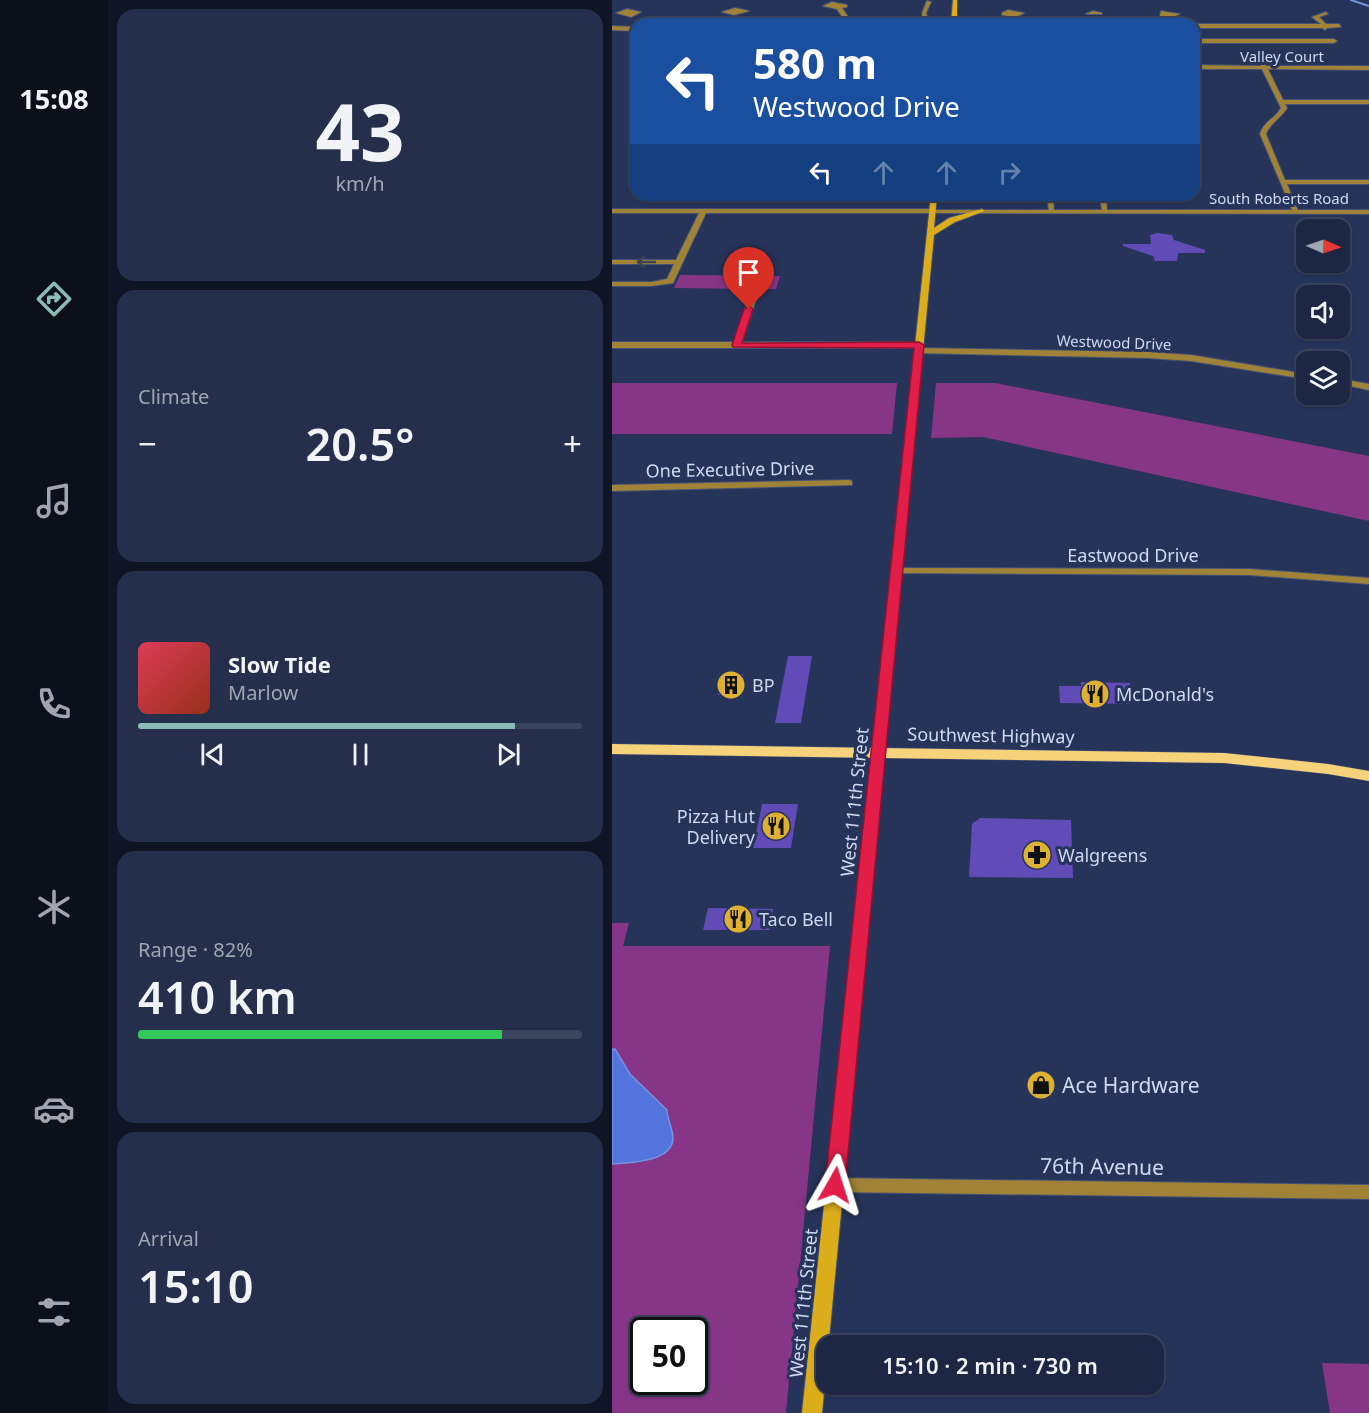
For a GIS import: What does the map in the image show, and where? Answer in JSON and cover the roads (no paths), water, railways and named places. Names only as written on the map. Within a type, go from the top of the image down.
[{"type":"main road","points":[[954,18],[955,0]]},
{"type":"main road","name":"West 111th Street","points":[[812,1413],[933,201]]},
{"type":"main road","points":[[930,234],[952,220],[982,211]]},
{"type":"main road","name":"Southwest Highway","points":[[612,749],[1224,758],[1329,769],[1369,776]]},
{"type":"street","points":[[925,18],[924,13],[929,2]]},
{"type":"street","points":[[839,8],[846,18]]},
{"type":"street","points":[[1200,41],[1334,41],[1323,22],[1315,17],[1326,13]]},
{"type":"street","points":[[1249,18],[1252,26]]},
{"type":"street","points":[[612,28],[630,25]]},
{"type":"street","points":[[1200,26],[1339,26]]},
{"type":"street","points":[[1259,57],[1284,108],[1282,113],[1266,125],[1263,131],[1295,211]]},
{"type":"street","name":"Valley Court","points":[[1200,68],[1369,68]]},
{"type":"street","points":[[1282,102],[1369,102]]},
{"type":"street","points":[[1283,182],[1369,183]]},
{"type":"street","points":[[1051,201],[1052,211]]},
{"type":"street","points":[[1104,201],[1105,211]]},
{"type":"street","name":"South Roberts Road","points":[[612,211],[1369,212]]},
{"type":"street","points":[[612,284],[652,284],[670,281],[703,211]]},
{"type":"street","points":[[612,262],[680,262]]},
{"type":"street","points":[[736,345],[755,291]]},
{"type":"street","name":"Westwood Drive","points":[[612,345],[919,348],[1148,355],[1191,358],[1296,375]]},
{"type":"street","points":[[1350,384],[1369,387]]},
{"type":"street","name":"One Executive Drive","points":[[612,488],[849,483]]},
{"type":"street","name":"Eastwood Drive","points":[[897,571],[1250,572],[1369,581]]},
{"type":"street","name":"76th Avenue","points":[[835,1185],[1369,1192]]},
{"type":"water","points":[[612,1049],[615,1049],[630,1074],[667,1110],[673,1138],[671,1146],[658,1157],[639,1162],[612,1164]]},
{"type":"waterway","points":[[1351,0],[1369,6]]},
{"type":"place","name":"BP","points":[[731,685]]},
{"type":"place","name":"McDonald's","points":[[1095,694]]},
{"type":"place","name":"Pizza Hut Delivery","points":[[776,826]]},
{"type":"place","name":"Walgreens","points":[[1037,855]]},
{"type":"place","name":"Taco Bell","points":[[738,919]]},
{"type":"place","name":"Ace Hardware","points":[[1041,1085]]}]
